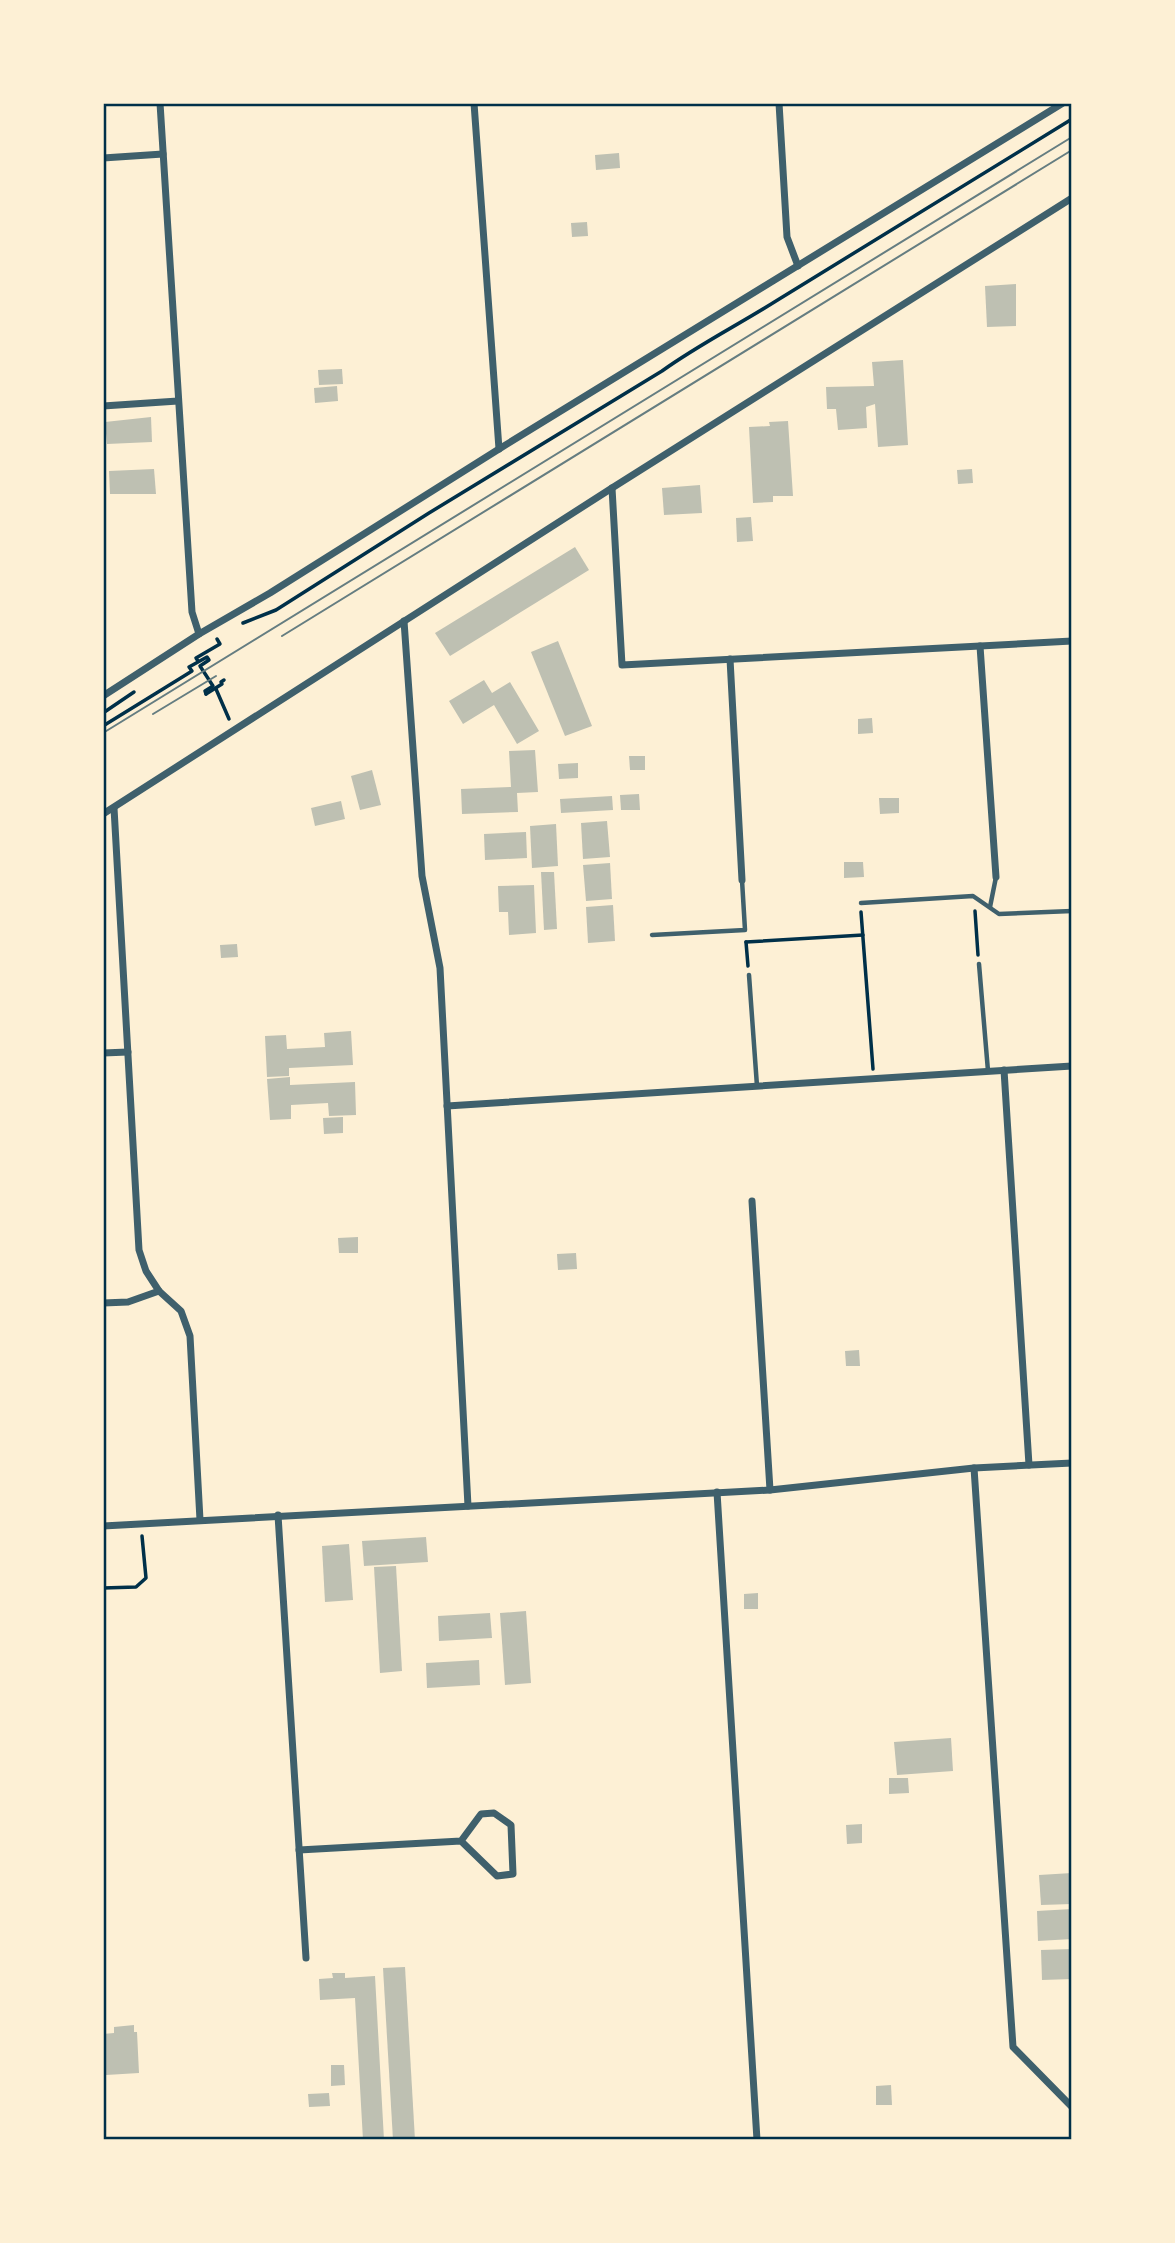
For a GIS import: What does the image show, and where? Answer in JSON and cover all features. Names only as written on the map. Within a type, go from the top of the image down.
[{"type":"street","points":[[160,103],[192,612],[199,634]]},
{"type":"street","points":[[474,103],[499,449]]},
{"type":"street","points":[[779,103],[787,237],[798,266]]},
{"type":"street","points":[[103,696],[199,634],[270,593],[499,449],[1063,103]]},
{"type":"street","points":[[103,158],[163,154]]},
{"type":"street","points":[[103,814],[1072,198]]},
{"type":"street","points":[[103,406],[178,401]]},
{"type":"street","points":[[612,488],[622,665],[1072,641]]},
{"type":"street","points":[[404,621],[422,876],[440,968],[468,1506]]},
{"type":"street","points":[[980,646],[996,877]]},
{"type":"street","points":[[730,659],[742,880]]},
{"type":"street","points":[[114,808],[139,1250],[146,1271],[159,1291],[181,1311],[190,1336],[200,1520]]},
{"type":"street","points":[[103,1053],[128,1052]]},
{"type":"street","points":[[447,1106],[1072,1066]]},
{"type":"street","points":[[1004,1070],[1029,1465]]},
{"type":"street","points":[[752,1201],[770,1490]]},
{"type":"street","points":[[103,1303],[128,1302],[159,1291]]},
{"type":"street","points":[[103,1526],[770,1490],[974,1468],[1072,1463]]},
{"type":"street","points":[[974,1468],[1013,2047],[1072,2107]]},
{"type":"street","points":[[717,1493],[757,2140]]},
{"type":"street","points":[[278,1515],[306,1958]]},
{"type":"street","points":[[299,1850],[461,1841],[497,1875],[513,1874],[512,1825],[494,1812],[481,1814],[461,1841]]},
{"type":"lane","points":[[989,907],[996,877]]},
{"type":"lane","points":[[652,935],[745,930],[742,880]]},
{"type":"lane","points":[[861,903],[973,896],[999,914],[1072,911]]},
{"type":"lane","points":[[979,964],[988,1071]]},
{"type":"lane","points":[[749,975],[757,1086]]},
{"type":"path","points":[[237,625],[276,610],[662,371],[685,354],[772,304],[881,234],[1072,119]]},
{"type":"path","points":[[198,662],[196,658],[220,644],[220,638],[211,641]]},
{"type":"path","points":[[103,726],[192,671],[189,667],[207,657],[209,660],[200,666],[213,686],[205,691],[206,694],[216,689],[224,680]]},
{"type":"path","points":[[216,689],[234,730]]},
{"type":"path","points":[[103,713],[138,690]]},
{"type":"path","points":[[973,896],[979,964]]},
{"type":"path","points":[[861,903],[874,1079]]},
{"type":"path","points":[[745,930],[749,975]]},
{"type":"path","points":[[746,942],[863,935]]},
{"type":"path","points":[[103,1588],[136,1587],[146,1578],[142,1539]]},
{"type":"building","points":[[619,153],[620,168],[596,170],[595,155]]},
{"type":"building","points":[[587,222],[588,236],[572,237],[571,223]]},
{"type":"building","points":[[1016,284],[1016,326],[987,327],[985,286]]},
{"type":"building","points":[[903,360],[908,445],[878,447],[875,404],[866,407],[867,428],[838,430],[836,409],[827,409],[826,387],[874,386],[872,362]]},
{"type":"building","points":[[342,369],[343,384],[319,385],[318,370]]},
{"type":"building","points":[[337,386],[338,401],[315,403],[314,388]]},
{"type":"building","points":[[151,417],[152,442],[107,444],[105,422]]},
{"type":"building","points":[[788,421],[793,496],[773,496],[773,502],[753,503],[749,427],[770,426],[769,422]]},
{"type":"building","points":[[154,469],[156,494],[110,494],[109,471]]},
{"type":"building","points":[[972,469],[973,483],[958,484],[957,470]]},
{"type":"building","points":[[700,485],[702,513],[664,515],[662,488]]},
{"type":"building","points":[[751,517],[753,541],[737,542],[736,518]]},
{"type":"building","points":[[575,547],[589,570],[450,656],[435,633]]},
{"type":"building","points":[[558,641],[592,726],[565,736],[531,652]]},
{"type":"building","points":[[484,680],[492,693],[510,682],[539,731],[517,744],[494,705],[463,724],[449,701]]},
{"type":"building","points":[[872,718],[873,733],[858,734],[858,719]]},
{"type":"building","points":[[535,750],[538,792],[517,793],[518,812],[462,814],[461,789],[511,787],[509,751]]},
{"type":"building","points":[[629,756],[645,756],[645,770],[630,770]]},
{"type":"building","points":[[578,763],[578,778],[559,779],[558,764]]},
{"type":"building","points":[[372,770],[381,805],[360,810],[351,776]]},
{"type":"building","points":[[639,794],[640,810],[621,810],[620,795]]},
{"type":"building","points":[[612,796],[613,810],[561,813],[560,799]]},
{"type":"building","points":[[879,798],[899,798],[899,813],[880,814]]},
{"type":"building","points":[[341,801],[345,819],[315,826],[311,808]]},
{"type":"building","points":[[607,821],[610,857],[583,859],[581,823]]},
{"type":"building","points":[[556,824],[558,866],[532,868],[530,826]]},
{"type":"building","points":[[526,832],[527,858],[485,860],[484,834]]},
{"type":"building","points":[[844,862],[863,862],[864,877],[844,878]]},
{"type":"building","points":[[610,863],[612,899],[586,901],[583,865]]},
{"type":"building","points":[[541,872],[554,872],[557,929],[544,930]]},
{"type":"building","points":[[534,885],[536,933],[509,935],[508,912],[499,912],[498,886]]},
{"type":"building","points":[[613,905],[615,941],[588,943],[586,907]]},
{"type":"building","points":[[237,944],[238,957],[221,958],[220,945]]},
{"type":"building","points":[[351,1031],[353,1065],[289,1068],[289,1076],[267,1077],[265,1036],[286,1035],[287,1049],[325,1047],[324,1033]]},
{"type":"building","points":[[290,1077],[290,1085],[355,1082],[356,1115],[329,1116],[328,1103],[291,1105],[291,1119],[270,1120],[267,1079]]},
{"type":"building","points":[[343,1117],[343,1133],[324,1134],[323,1118]]},
{"type":"building","points":[[358,1237],[358,1253],[339,1253],[338,1238]]},
{"type":"building","points":[[576,1253],[577,1269],[558,1270],[557,1254]]},
{"type":"building","points":[[859,1350],[860,1366],[846,1366],[845,1351]]},
{"type":"building","points":[[426,1537],[428,1562],[364,1566],[362,1541]]},
{"type":"building","points":[[349,1544],[353,1600],[325,1602],[322,1546]]},
{"type":"building","points":[[396,1566],[402,1671],[380,1673],[374,1567]]},
{"type":"building","points":[[758,1593],[758,1609],[744,1609],[744,1594]]},
{"type":"building","points":[[526,1611],[531,1683],[505,1685],[500,1613]]},
{"type":"building","points":[[490,1613],[492,1638],[439,1641],[438,1616]]},
{"type":"building","points":[[479,1660],[480,1685],[427,1688],[426,1663]]},
{"type":"building","points":[[951,1738],[953,1771],[897,1775],[894,1742]]},
{"type":"building","points":[[889,1778],[908,1778],[909,1793],[889,1794]]},
{"type":"building","points":[[862,1824],[862,1843],[847,1844],[846,1825]]},
{"type":"building","points":[[1072,1873],[1072,1904],[1041,1905],[1039,1875]]},
{"type":"building","points":[[1072,1909],[1072,1939],[1038,1941],[1037,1911]]},
{"type":"building","points":[[1072,1949],[1072,1979],[1042,1980],[1041,1950]]},
{"type":"building","points":[[405,1967],[415,2140],[393,2140],[383,1968]]},
{"type":"building","points":[[332,1973],[345,1973],[345,1978],[375,1976],[384,2140],[363,2140],[355,1998],[320,2000],[319,1979],[333,1978]]},
{"type":"building","points":[[134,2025],[134,2032],[137,2032],[139,2073],[106,2075],[103,2034],[114,2033],[114,2027]]},
{"type":"building","points":[[331,2065],[344,2065],[345,2085],[331,2086]]},
{"type":"building","points":[[891,2085],[892,2105],[876,2105],[876,2086]]},
{"type":"building","points":[[329,2093],[330,2106],[309,2107],[308,2094]]},
{"type":"tram line","points":[[103,733],[1072,137]]},
{"type":"tram line","points":[[282,636],[1072,150]]},
{"type":"tram line","points":[[153,714],[216,676]]}]
